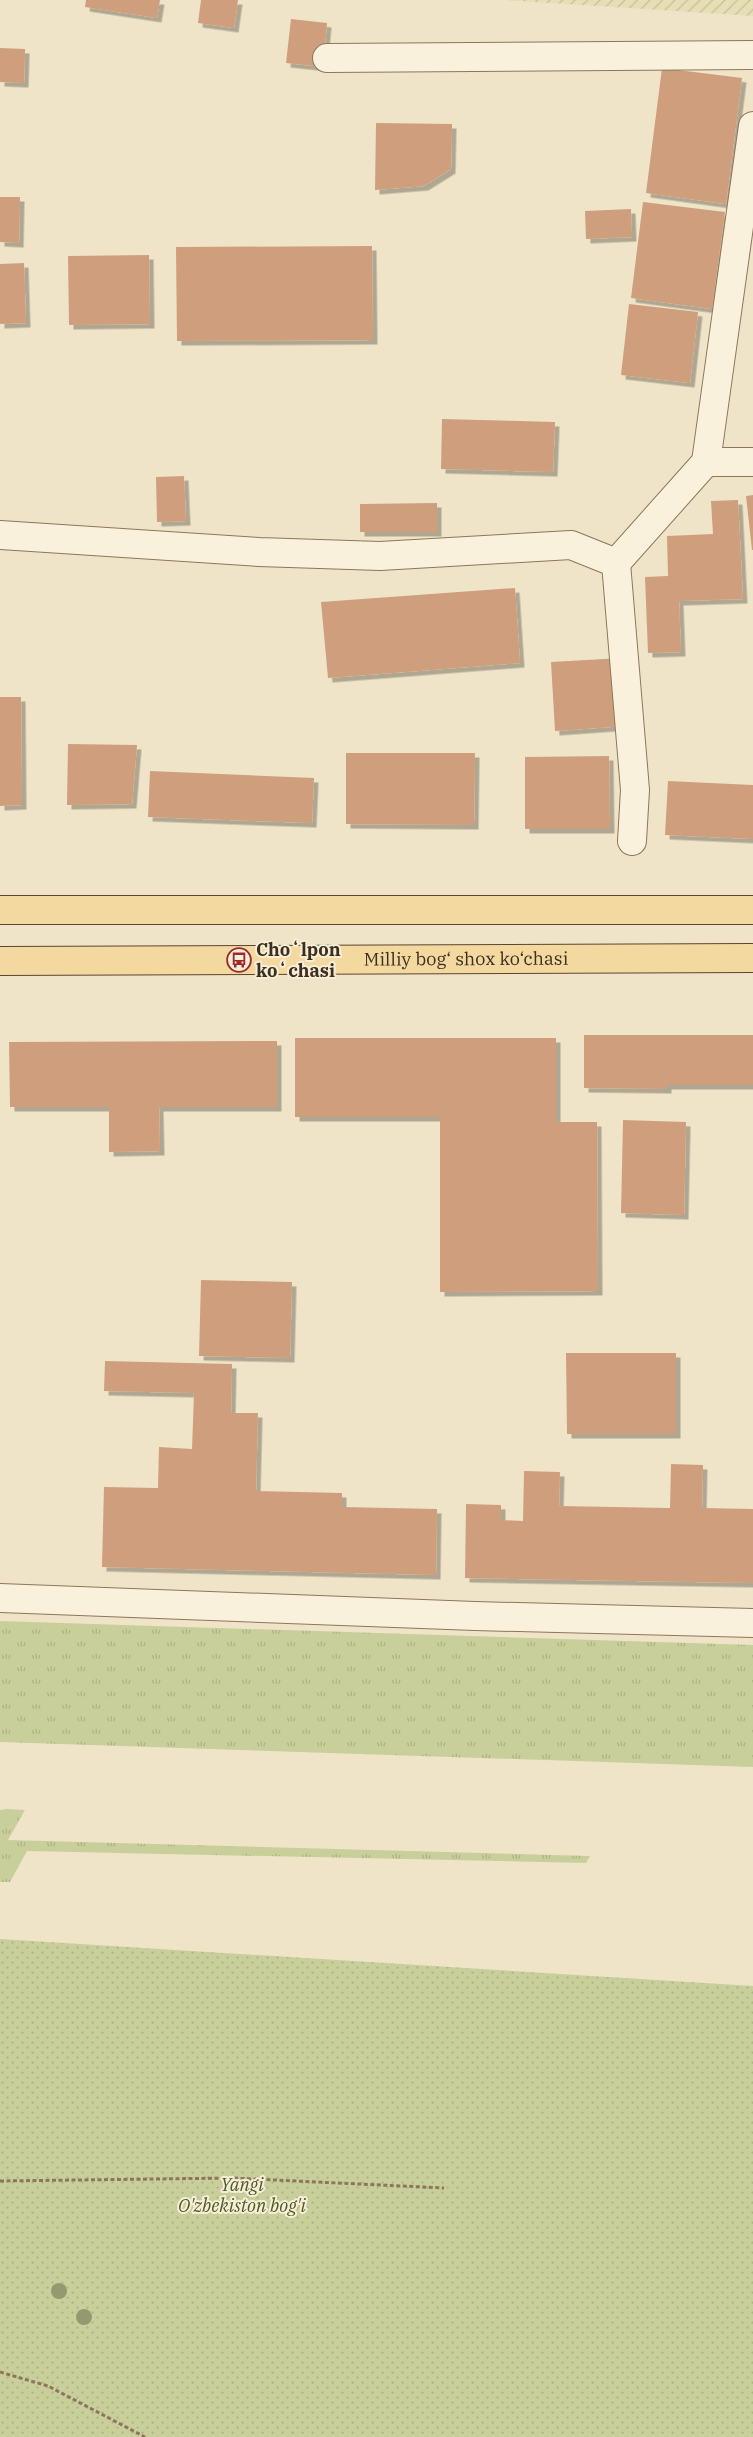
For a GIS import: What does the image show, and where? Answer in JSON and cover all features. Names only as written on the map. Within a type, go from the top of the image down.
[{"type":"main road","points":[[0,910],[753,910]]},
{"type":"main road","name":"Milliy bog‘ shox ko‘chasi","points":[[0,961],[753,958]]},
{"type":"street","points":[[327,58],[753,55]]},
{"type":"street","points":[[632,840],[635,790],[616,563],[706,462],[753,126]]},
{"type":"street","points":[[706,462],[753,462]]},
{"type":"street","points":[[0,535],[259,552],[380,556],[571,545],[616,563]]},
{"type":"street","points":[[0,1598],[475,1616],[753,1623]]},
{"type":"path","points":[[0,2181],[232,2178],[444,2188]]},
{"type":"path","points":[[0,2372],[48,2386],[145,2437]]},
{"type":"shaded area","points":[[503,0],[753,0],[753,16]]},
{"type":"green space","points":[[0,1621],[753,1645],[753,1767],[0,1742]]},
{"type":"green space","points":[[0,1810],[25,1810],[8,1840],[590,1856],[586,1863],[27,1851],[10,1882],[0,1882]]},
{"type":"green space","name":"Yangi O'zbekiston bog'i","points":[[0,1939],[753,1986],[753,2437],[0,2437]]},
{"type":"building","points":[[86,0],[160,0],[157,18],[85,7]]},
{"type":"building","points":[[201,0],[238,0],[234,28],[198,23]]},
{"type":"building","points":[[291,19],[327,23],[323,67],[286,63]]},
{"type":"building","points":[[0,48],[25,49],[24,83],[0,82]]},
{"type":"building","points":[[662,68],[742,78],[726,204],[646,193]]},
{"type":"building","points":[[376,123],[452,124],[451,169],[424,186],[375,190]]},
{"type":"building","points":[[0,197],[20,197],[19,243],[0,242]]},
{"type":"building","points":[[643,202],[725,212],[712,309],[631,298]]},
{"type":"building","points":[[631,209],[632,237],[586,239],[585,211]]},
{"type":"building","points":[[372,246],[373,340],[177,341],[176,247]]},
{"type":"building","points":[[149,255],[150,324],[69,325],[68,256]]},
{"type":"building","points":[[24,263],[26,323],[0,324],[0,264]]},
{"type":"building","points":[[629,304],[698,312],[690,383],[621,375]]},
{"type":"building","points":[[442,419],[555,422],[553,472],[441,469]]},
{"type":"building","points":[[184,476],[186,521],[157,522],[156,477]]},
{"type":"building","points":[[753,495],[753,550],[752,550],[746,496]]},
{"type":"building","points":[[738,500],[743,599],[679,601],[681,652],[648,653],[645,577],[668,576],[667,536],[713,534],[711,501]]},
{"type":"building","points":[[437,503],[437,532],[360,532],[360,504]]},
{"type":"building","points":[[515,588],[520,663],[328,678],[321,602]]},
{"type":"building","points":[[622,658],[625,726],[555,731],[551,662]]},
{"type":"building","points":[[0,697],[21,697],[22,805],[0,806]]},
{"type":"building","points":[[68,744],[137,745],[132,804],[67,805]]},
{"type":"building","points":[[346,753],[475,753],[474,825],[346,824]]},
{"type":"building","points":[[609,756],[610,829],[525,829],[525,757]]},
{"type":"building","points":[[150,771],[314,778],[312,823],[148,817]]},
{"type":"building","points":[[668,781],[753,785],[753,839],[665,835]]},
{"type":"building","points":[[584,1035],[753,1035],[753,1085],[667,1085],[667,1089],[584,1088]]},
{"type":"building","points":[[295,1038],[556,1038],[556,1122],[597,1122],[598,1291],[440,1292],[440,1117],[295,1117]]},
{"type":"building","points":[[277,1041],[277,1107],[159,1107],[160,1151],[109,1152],[109,1107],[10,1107],[9,1042]]},
{"type":"building","points":[[623,1120],[686,1122],[684,1215],[621,1213]]},
{"type":"building","points":[[201,1280],[292,1282],[290,1358],[199,1356]]},
{"type":"building","points":[[566,1353],[676,1353],[676,1434],[567,1434]]},
{"type":"building","points":[[105,1361],[232,1364],[231,1413],[258,1413],[256,1491],[342,1493],[342,1507],[437,1509],[436,1575],[102,1567],[104,1487],[158,1488],[159,1447],[192,1449],[194,1393],[104,1391]]},
{"type":"building","points":[[671,1464],[703,1465],[702,1508],[753,1509],[753,1583],[465,1578],[466,1504],[501,1505],[501,1520],[523,1521],[524,1471],[560,1472],[559,1506],[670,1508]]},
{"type":"place","name":"Choʻlpon koʻchasi","points":[[239,960]]}]
